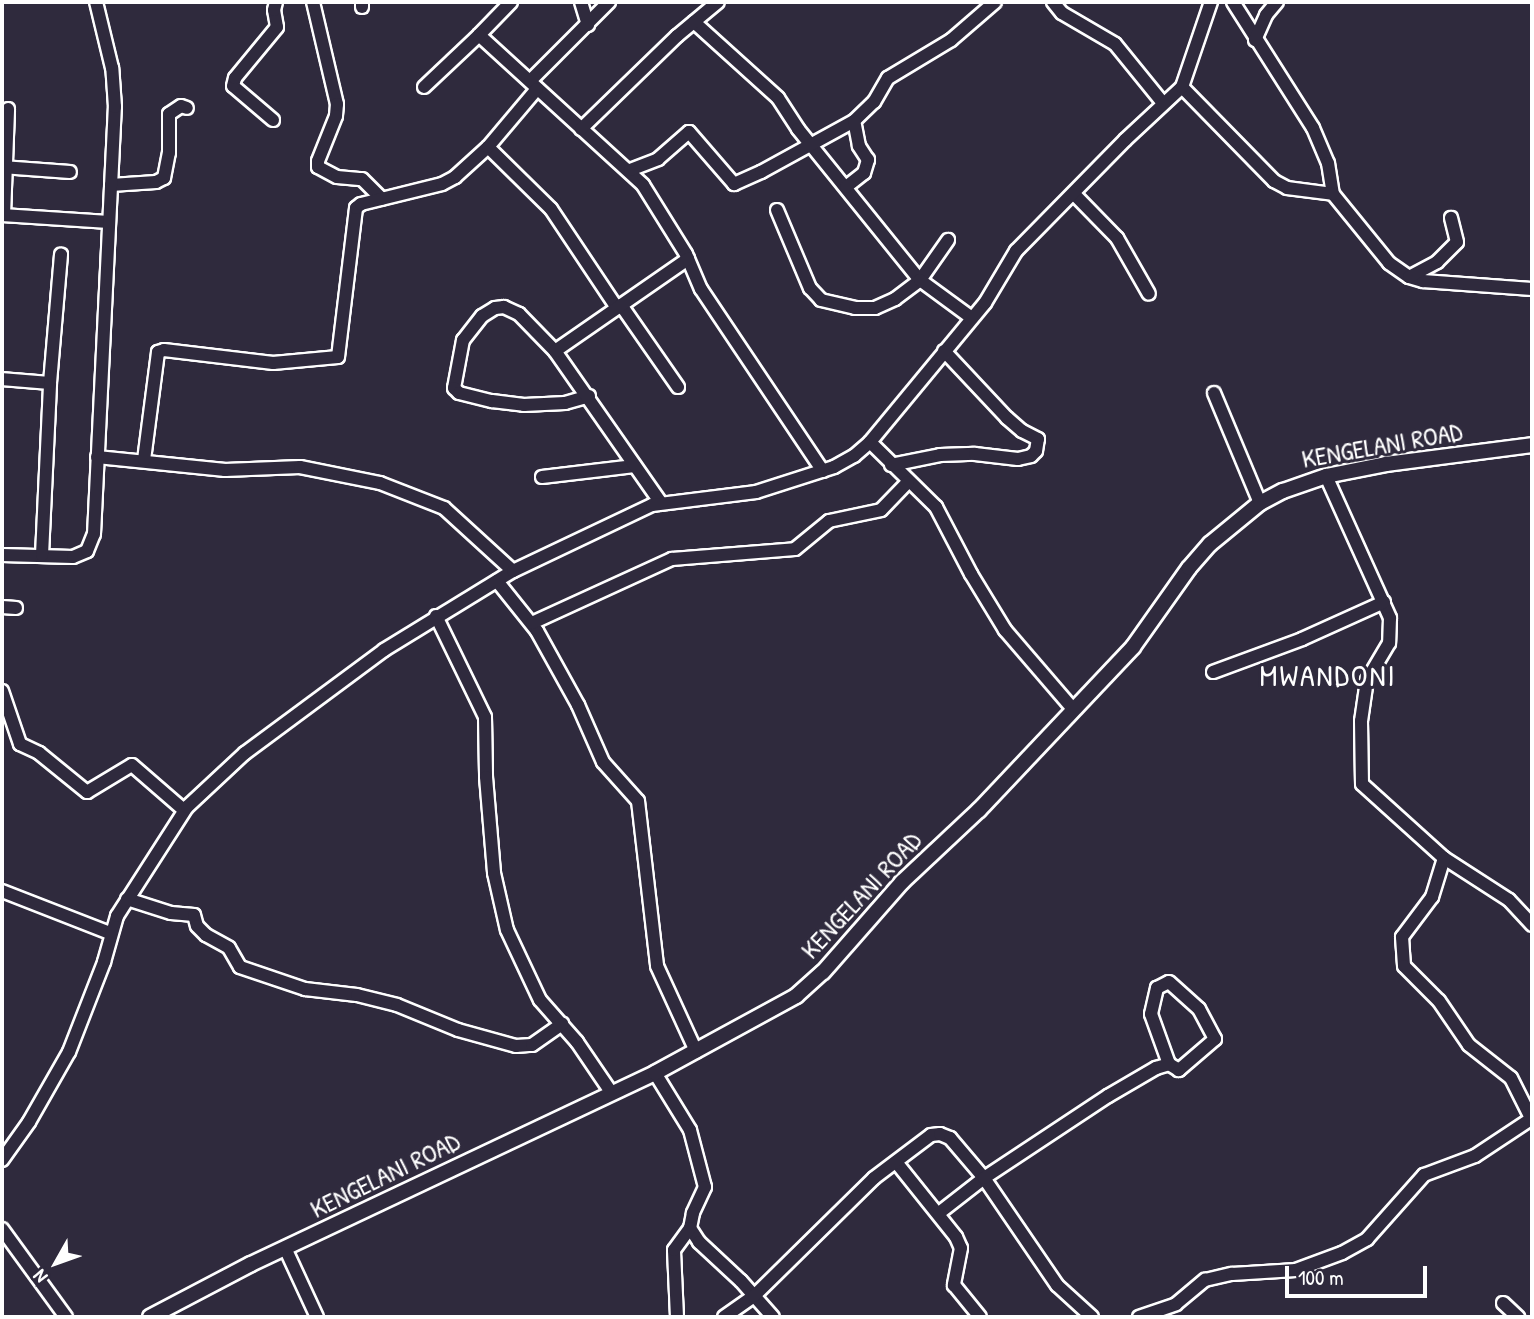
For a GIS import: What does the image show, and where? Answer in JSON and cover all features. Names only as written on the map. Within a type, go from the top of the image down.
[{"type":"main road","name":"KENGELANI ROAD","points":[[150,1317],[169,1314],[251,1264],[286,1250],[655,1073],[779,1008],[815,979],[902,882],[972,817],[1143,635],[1201,554],[1260,503],[1291,488],[1326,476],[1386,464],[1532,445]]},
{"type":"street","points":[[2,555],[73,556],[87,551],[91,544],[114,90],[109,55],[96,2]]},
{"type":"street","points":[[273,120],[233,86],[235,78],[277,27],[274,10],[276,2]]},
{"type":"street","points":[[313,2],[337,104],[336,116],[318,167],[337,177],[362,179],[382,199]]},
{"type":"street","points":[[581,2],[589,25]]},
{"type":"street","points":[[144,460],[155,368],[160,351],[273,363],[338,357],[355,212],[361,204],[448,182],[488,147],[533,85],[609,2]]},
{"type":"street","points":[[581,129],[718,2]]},
{"type":"street","points":[[630,170],[658,159],[689,132],[734,184],[812,146],[854,121],[874,102],[888,78],[951,40],[995,2]]},
{"type":"street","points":[[1053,2],[1062,13],[1115,44],[1163,103]]},
{"type":"street","points":[[2,1160],[29,1122],[69,1052],[104,962],[110,933],[127,899],[157,857],[184,810],[245,753],[384,650],[513,571],[642,509],[661,503],[756,492],[846,461],[870,442],[972,318],[999,282],[1016,251],[1182,87],[1211,2]]},
{"type":"street","points":[[1233,2],[1314,128],[1328,163],[1333,194],[1381,254],[1409,277],[1431,283],[1532,289]]},
{"type":"street","points":[[1255,40],[1266,15],[1277,2]]},
{"type":"street","points":[[424,87],[479,34],[506,3]]},
{"type":"street","points":[[694,22],[778,97],[812,146],[920,280],[972,318]]},
{"type":"street","points":[[479,34],[581,129],[630,170],[649,193],[688,259],[707,298],[822,471]]},
{"type":"street","points":[[1182,87],[1274,181],[1287,188],[1333,194]]},
{"type":"street","points":[[111,185],[156,182],[164,178],[169,153],[169,114],[181,106],[187,108]]},
{"type":"street","points":[[8,109],[3,215],[109,222]]},
{"type":"street","points":[[846,187],[864,173],[869,160],[859,146],[854,121]]},
{"type":"street","points":[[488,147],[551,209],[678,387]]},
{"type":"street","points":[[4,167],[70,172]]},
{"type":"street","points":[[1074,194],[1118,238],[1149,294]]},
{"type":"street","points":[[777,210],[810,288],[821,300],[855,308],[874,308],[895,299],[920,280],[948,240]]},
{"type":"street","points":[[1409,277],[1437,262],[1457,242],[1451,218]]},
{"type":"street","points":[[41,555],[50,383],[61,254]]},
{"type":"street","points":[[555,351],[688,259]]},
{"type":"street","points":[[589,396],[565,403],[524,405],[458,393],[454,388],[463,341],[482,316],[495,308],[504,307],[519,314],[555,351],[589,396],[661,503]]},
{"type":"street","points":[[891,465],[951,454],[1018,459],[1031,456],[1036,451],[1038,439],[1021,431],[1007,418],[944,351]]},
{"type":"street","points":[[2,379],[50,383]]},
{"type":"street","points":[[1214,393],[1260,503]]},
{"type":"street","points":[[870,442],[942,515],[971,574],[1005,630],[1073,709]]},
{"type":"street","points":[[97,457],[225,470],[300,467],[380,483],[444,508],[513,571]]},
{"type":"street","points":[[542,477],[634,466]]},
{"type":"street","points":[[1326,476],[1389,610],[1391,634],[1387,647],[1367,680],[1361,721],[1362,784],[1444,858],[1492,886],[1522,911],[1532,925]]},
{"type":"street","points":[[532,623],[672,559],[795,549],[829,522],[881,510],[908,482]]},
{"type":"street","points":[[497,581],[532,623],[578,705],[603,762],[638,801],[657,965],[696,1051]]},
{"type":"street","points":[[1213,673],[1302,639],[1384,602]]},
{"type":"street","points":[[2,607],[16,608]]},
{"type":"street","points":[[436,616],[485,717],[486,777],[494,873],[508,930],[540,1000],[591,1060],[611,1092]]},
{"type":"street","points":[[2,691],[20,744],[40,753],[87,792],[132,765],[184,810]]},
{"type":"street","points":[[1139,1317],[1177,1304],[1205,1280],[1232,1274],[1296,1269],[1342,1253],[1367,1239],[1424,1175],[1475,1156],[1531,1120],[1507,1074],[1469,1045],[1439,1001],[1404,966],[1402,937],[1432,897],[1444,858]]},
{"type":"street","points":[[2,891],[110,933]]},
{"type":"street","points":[[127,899],[171,913],[194,915],[197,926],[206,935],[229,948],[240,967],[305,989],[357,995],[397,1005],[458,1030],[516,1046],[532,1045],[562,1024]]},
{"type":"street","points":[[939,1213],[984,1178],[1108,1096],[1156,1068],[1169,1064],[1181,1070],[1215,1039],[1199,1009],[1168,982],[1157,988],[1151,1010],[1169,1064]]},
{"type":"street","points":[[655,1073],[690,1130],[705,1187],[693,1213],[690,1228],[674,1250],[677,1317]]},
{"type":"street","points":[[724,1317],[754,1296],[840,1208],[932,1135],[945,1134],[984,1178],[1057,1285],[1093,1317]]},
{"type":"street","points":[[896,1163],[939,1213],[961,1248],[954,1285],[980,1317]]},
{"type":"street","points":[[690,1228],[706,1250],[715,1255],[773,1317]]},
{"type":"street","points":[[2,1229],[66,1317]]},
{"type":"street","points":[[286,1250],[317,1317]]},
{"type":"street","points":[[1503,1303],[1518,1317]]},
{"type":"district","name":"MWANDONI","points":[[1328,675]]}]
